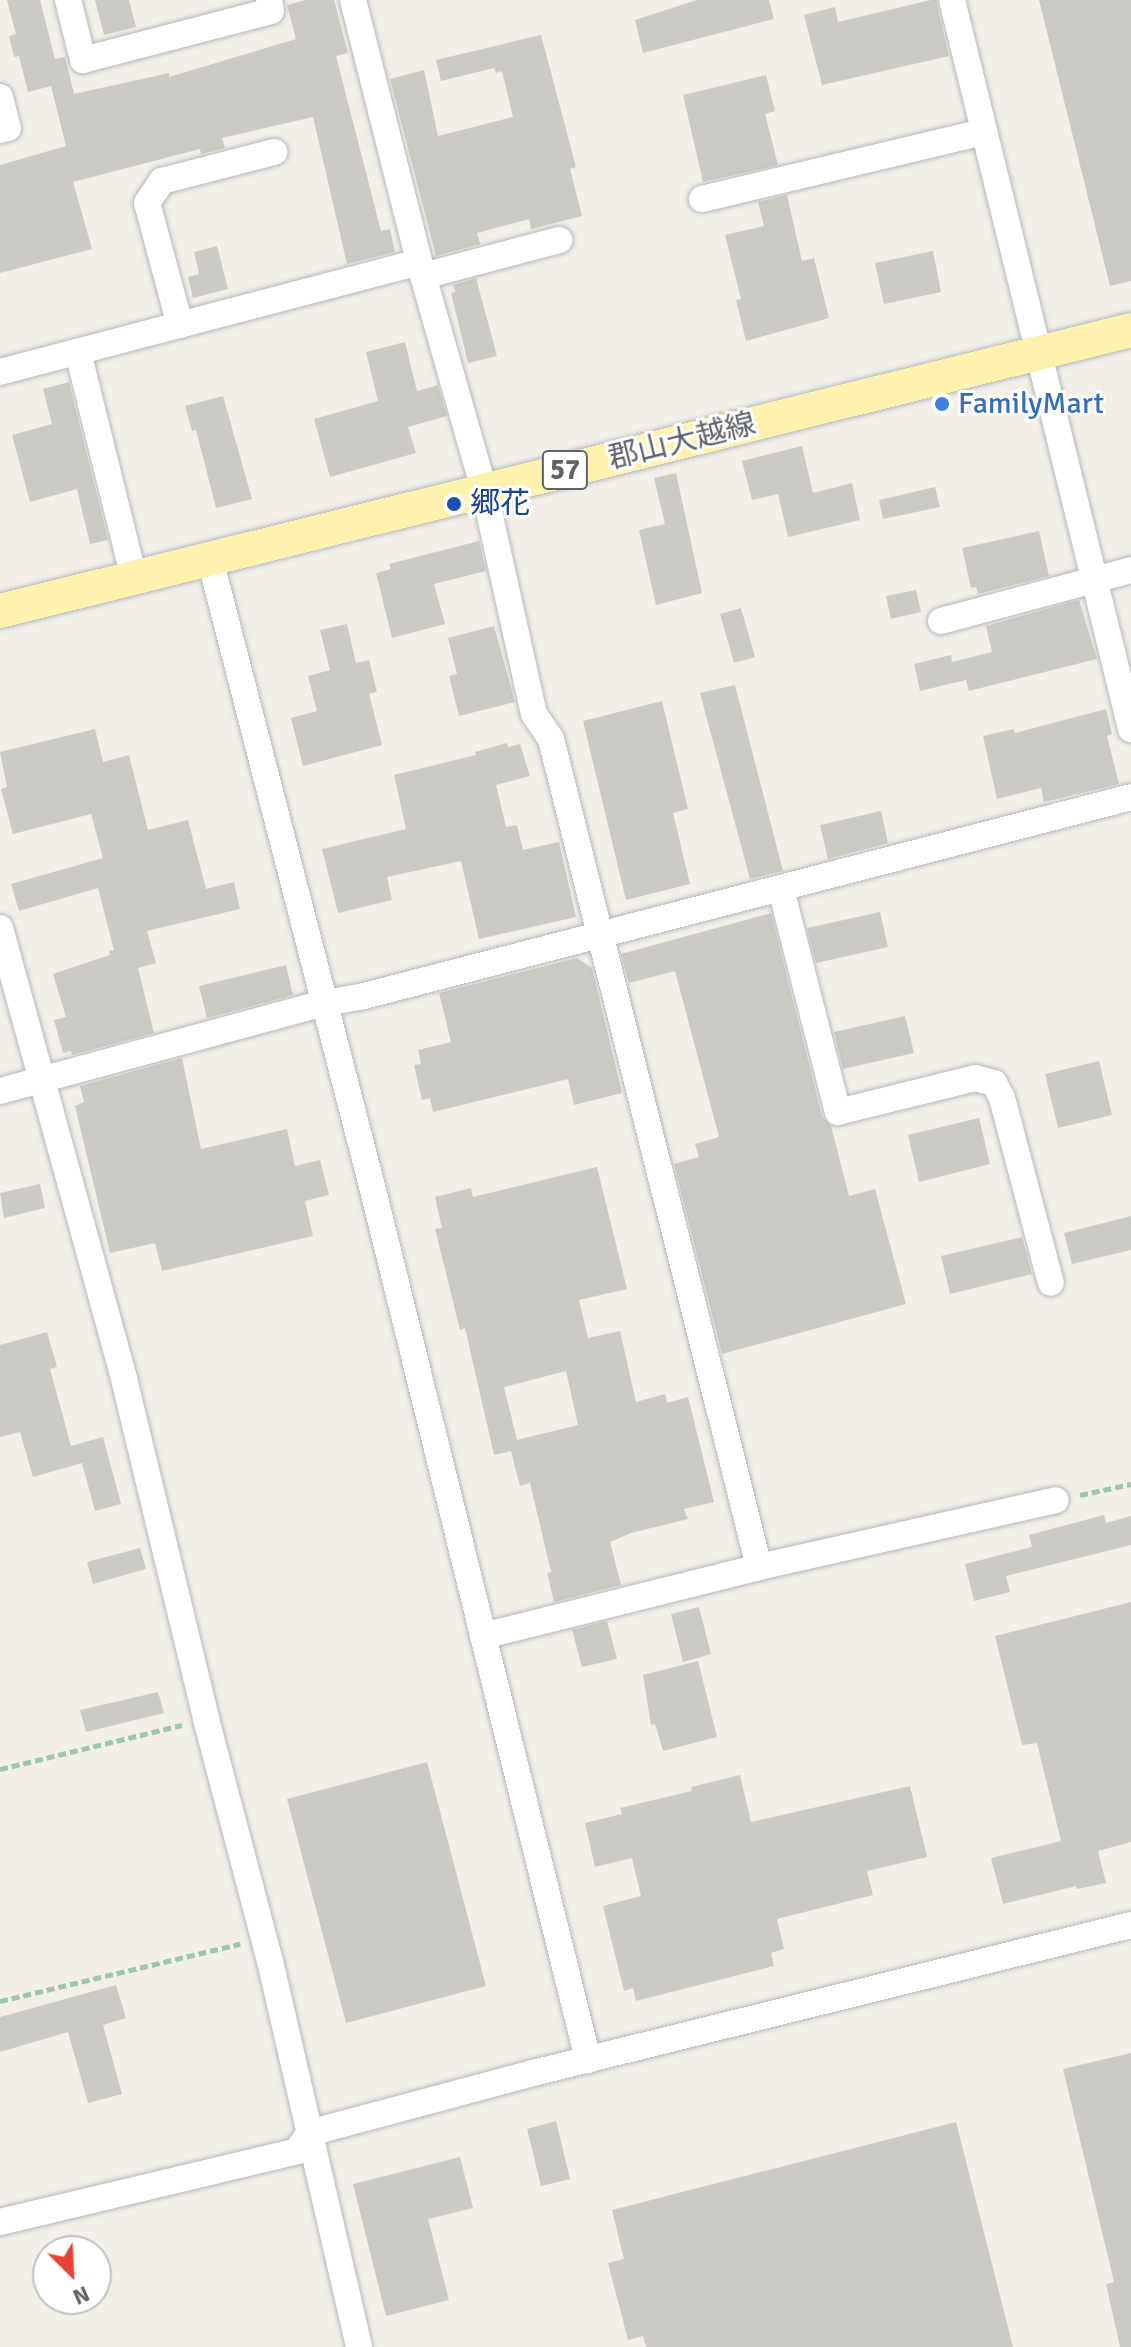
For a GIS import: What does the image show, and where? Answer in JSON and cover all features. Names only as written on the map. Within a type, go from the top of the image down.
[{"type":"main road","name":"郡山大越線","points":[[0,611],[1131,330]]},
{"type":"street","points":[[68,0],[83,60],[271,11],[269,0]]},
{"type":"street","points":[[353,0],[421,269],[484,489],[534,714],[551,739],[759,1567]]},
{"type":"street","points":[[952,0],[1131,729]]},
{"type":"street","points":[[0,97],[8,128],[0,130]]},
{"type":"street","points":[[702,199],[983,132]]},
{"type":"street","points":[[180,325],[147,203],[162,181],[274,152]]},
{"type":"street","points":[[0,372],[180,325],[559,240]]},
{"type":"street","points":[[78,352],[134,578]]},
{"type":"street","points":[[210,559],[325,1003],[588,2060]]},
{"type":"street","points":[[941,621],[1131,570]]},
{"type":"street","points":[[0,1091],[325,1003],[364,996],[599,936],[1131,797]]},
{"type":"street","points":[[781,889],[838,1112],[975,1078],[994,1083],[1002,1098],[1051,1283]]},
{"type":"street","points":[[0,928],[124,1379],[206,1719],[264,1938],[359,2347]]},
{"type":"street","points":[[483,1636],[759,1567],[1056,1500]]},
{"type":"street","points":[[0,2222],[297,2151],[309,2133],[1131,1925]]},
{"type":"path","points":[[1056,1500],[1131,1484]]},
{"type":"path","points":[[0,1769],[206,1719]]},
{"type":"path","points":[[0,2001],[264,1938]]},
{"type":"building","points":[[7,0],[40,0],[55,59],[65,57],[74,94],[169,73],[169,77],[296,39],[287,5],[306,0],[334,0],[348,53],[336,56],[381,231],[390,229],[395,252],[347,264],[313,117],[222,138],[225,148],[201,154],[200,149],[73,182],[92,249],[0,273],[0,165],[66,146],[51,86],[28,92],[19,56],[14,57],[9,36],[16,34]]},
{"type":"building","points":[[95,0],[129,0],[136,27],[104,35]]},
{"type":"building","points":[[697,0],[769,0],[774,19],[643,53],[635,20]]},
{"type":"building","points":[[936,0],[949,56],[822,85],[804,15],[835,7],[838,22]]},
{"type":"building","points":[[1039,0],[1131,0],[1131,281],[1110,286]]},
{"type":"building","points":[[541,35],[576,167],[570,169],[582,216],[531,229],[529,219],[477,233],[480,244],[436,256],[390,79],[424,70],[438,136],[513,117],[502,71],[496,73],[494,68],[441,81],[436,60]]},
{"type":"building","points":[[766,75],[775,111],[765,114],[778,165],[703,182],[683,95]]},
{"type":"building","points":[[787,195],[802,261],[814,258],[829,318],[746,341],[736,300],[741,299],[725,235],[764,226],[758,202]]},
{"type":"building","points":[[217,246],[228,289],[193,298],[188,277],[199,274],[194,252]]},
{"type":"building","points":[[933,251],[941,292],[884,304],[875,263]]},
{"type":"building","points":[[476,278],[497,356],[468,363],[451,293],[455,292],[453,285]]},
{"type":"building","points":[[405,342],[417,391],[438,385],[447,416],[408,427],[416,453],[330,477],[314,419],[378,401],[366,352]]},
{"type":"building","points":[[69,382],[108,540],[90,544],[77,489],[30,502],[12,435],[52,424],[43,389]]},
{"type":"building","points":[[223,396],[252,499],[216,508],[196,430],[192,431],[185,406]]},
{"type":"building","points":[[802,446],[813,493],[852,483],[860,520],[788,537],[778,494],[752,500],[742,461]]},
{"type":"building","points":[[676,473],[702,593],[656,605],[639,530],[665,524],[654,478]]},
{"type":"building","points":[[935,487],[940,507],[883,519],[879,500]]},
{"type":"building","points":[[1039,531],[1049,576],[978,594],[976,587],[971,588],[962,548]]},
{"type":"building","points":[[479,541],[486,571],[434,584],[445,624],[392,638],[376,573],[391,569],[389,564]]},
{"type":"building","points":[[916,590],[921,612],[891,619],[886,596]]},
{"type":"building","points":[[1079,600],[1097,659],[969,691],[966,680],[920,691],[914,664],[951,655],[952,662],[992,652],[986,626]]},
{"type":"building","points":[[741,608],[755,657],[734,663],[720,614]]},
{"type":"building","points":[[347,624],[356,663],[369,660],[377,692],[369,694],[382,745],[303,766],[291,718],[317,711],[308,676],[330,670],[320,630]]},
{"type":"building","points":[[494,626],[515,702],[459,716],[449,676],[457,674],[448,638]]},
{"type":"building","points":[[735,685],[783,871],[750,879],[700,693]]},
{"type":"building","points":[[662,701],[688,809],[673,813],[690,884],[626,900],[583,721]]},
{"type":"building","points":[[1106,709],[1112,734],[1107,736],[1119,784],[1044,802],[1041,788],[997,799],[983,736],[1014,729],[1015,733]]},
{"type":"building","points":[[95,729],[103,762],[129,755],[148,830],[188,820],[206,889],[234,882],[240,909],[147,931],[156,963],[138,968],[154,1033],[72,1055],[71,1051],[63,1053],[54,1020],[66,1017],[53,974],[110,955],[109,951],[114,950],[98,888],[19,911],[11,884],[103,858],[91,814],[13,834],[1,789],[7,787],[0,752]]},
{"type":"building","points":[[507,743],[508,747],[520,744],[530,776],[496,785],[506,827],[517,825],[523,850],[559,842],[576,917],[479,939],[461,861],[387,877],[392,900],[338,913],[322,849],[406,829],[394,775],[476,755],[475,752]]},
{"type":"building","points":[[881,811],[888,843],[828,859],[820,825]]},
{"type":"building","points":[[880,912],[888,947],[816,963],[807,928]]},
{"type":"building","points":[[771,913],[822,1116],[831,1126],[849,1196],[875,1189],[906,1304],[722,1354],[674,1164],[699,1157],[695,1144],[719,1137],[675,971],[629,983],[621,954]]},
{"type":"building","points":[[577,958],[592,968],[622,1093],[574,1105],[568,1079],[433,1112],[430,1098],[422,1100],[414,1065],[421,1064],[418,1050],[451,1042],[439,993]]},
{"type":"building","points":[[286,965],[293,995],[207,1018],[199,986]]},
{"type":"building","points":[[905,1016],[914,1053],[843,1069],[834,1032]]},
{"type":"building","points":[[182,1058],[201,1149],[287,1129],[295,1166],[320,1160],[329,1195],[305,1201],[313,1236],[162,1271],[155,1243],[110,1253],[75,1106],[84,1102],[80,1086]]},
{"type":"building","points":[[1099,1061],[1112,1115],[1058,1128],[1045,1074]]},
{"type":"building","points":[[979,1118],[990,1164],[919,1182],[908,1135]]},
{"type":"building","points":[[597,1167],[627,1289],[579,1300],[588,1338],[620,1331],[636,1402],[665,1394],[667,1403],[688,1397],[714,1502],[684,1509],[688,1519],[631,1533],[610,1542],[621,1585],[554,1602],[547,1573],[551,1572],[530,1483],[520,1486],[511,1451],[494,1455],[465,1328],[460,1330],[435,1229],[442,1228],[435,1197],[471,1188],[473,1197]],"holes":[[[566,1371],[578,1425],[517,1440],[504,1387]]]},
{"type":"building","points":[[40,1184],[45,1208],[4,1218],[0,1193]]},
{"type":"building","points":[[1131,1216],[1131,1250],[1072,1264],[1064,1233]]},
{"type":"building","points":[[1022,1237],[1032,1274],[950,1294],[941,1256]]},
{"type":"building","points":[[47,1332],[57,1367],[50,1369],[71,1446],[103,1437],[121,1504],[95,1511],[82,1463],[33,1477],[20,1432],[0,1437],[0,1345]]},
{"type":"building","points":[[1104,1515],[1106,1523],[1131,1516],[1131,1545],[1006,1576],[1010,1592],[974,1601],[965,1564],[1032,1547],[1029,1535]]},
{"type":"building","points":[[140,1548],[146,1569],[93,1584],[87,1562]]},
{"type":"building","points":[[1131,1602],[1131,1842],[1098,1851],[1106,1883],[1077,1889],[1076,1886],[1003,1904],[991,1858],[1061,1841],[1037,1743],[1022,1745],[995,1636]]},
{"type":"building","points":[[699,1607],[711,1654],[683,1662],[671,1614]]},
{"type":"building","points":[[607,1621],[617,1659],[582,1667],[572,1630]]},
{"type":"building","points":[[698,1661],[717,1737],[663,1751],[655,1724],[651,1725],[643,1675]]},
{"type":"building","points":[[158,1692],[164,1713],[86,1732],[80,1710]]},
{"type":"building","points":[[427,1762],[486,1986],[346,2023],[287,1799]]},
{"type":"building","points":[[740,1775],[751,1822],[910,1786],[927,1857],[867,1871],[873,1895],[777,1919],[784,1949],[771,1953],[774,1966],[636,2001],[633,1988],[624,1991],[603,1906],[641,1896],[632,1858],[595,1867],[585,1823],[622,1814],[620,1808],[692,1791],[691,1787]]},
{"type":"building","points":[[116,1985],[126,2018],[103,2025],[122,2094],[88,2103],[68,2032],[0,2052],[0,2017]]},
{"type":"building","points":[[1131,2053],[1131,2347],[1120,2347],[1106,2284],[1114,2282],[1063,2069]]},
{"type":"building","points":[[556,2121],[570,2179],[541,2186],[527,2129]]},
{"type":"building","points":[[956,2122],[1013,2347],[646,2347],[643,2336],[628,2340],[608,2263],[624,2259],[612,2210]]},
{"type":"building","points":[[460,2157],[473,2208],[428,2219],[449,2300],[386,2316],[353,2184]]},
{"type":"place","name":"FamilyMart","points":[[942,404]]},
{"type":"place","name":"郷花","points":[[454,504]]}]
